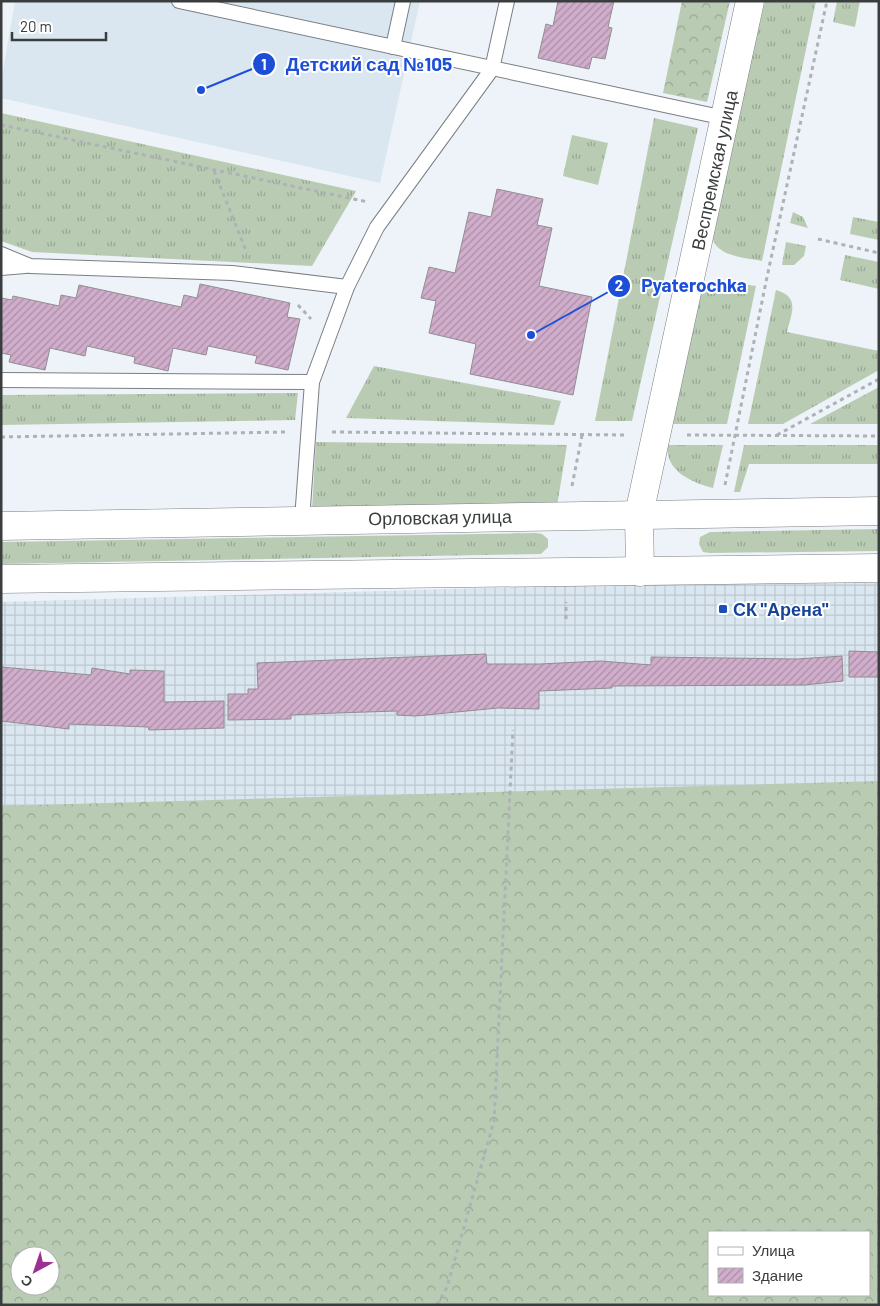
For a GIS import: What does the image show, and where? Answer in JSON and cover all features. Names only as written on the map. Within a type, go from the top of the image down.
[{"type":"street","name":"Веспремская улица","points":[[640,572],[639,514],[750,1]]},
{"type":"street","name":"Орловская улица","points":[[1,526],[879,510]]},
{"type":"street","points":[[1,579],[879,568]]},
{"type":"lane","points":[[179,1],[725,118]]},
{"type":"lane","points":[[393,47],[403,1]]},
{"type":"lane","points":[[302,520],[306,432],[312,382],[347,287],[377,227],[492,69],[507,1]]},
{"type":"lane","points":[[1,254],[30,266]]},
{"type":"lane","points":[[1,268],[30,266],[232,273],[347,287]]},
{"type":"lane","points":[[1,380],[312,382]]},
{"type":"path","points":[[724,490],[767,277],[827,1]]},
{"type":"path","points":[[1,125],[392,207]]},
{"type":"path","points":[[214,171],[257,277]]},
{"type":"path","points":[[818,239],[879,253]]},
{"type":"path","points":[[274,278],[328,338]]},
{"type":"path","points":[[776,436],[879,379]]},
{"type":"path","points":[[1,437],[306,432],[879,436]]},
{"type":"path","points":[[437,1305],[447,1287],[494,1121],[513,730]]},
{"type":"shaded area","points":[[15,1],[420,1],[380,183],[1,98],[1,82]]},
{"type":"shaded area","points":[[879,583],[879,797],[1,849],[1,602],[621,584]]},
{"type":"green space","points":[[682,1],[730,1],[707,102],[663,93]]},
{"type":"green space","points":[[765,1],[816,1],[762,261],[738,257],[723,251],[717,247],[711,232]]},
{"type":"green space","points":[[837,1],[860,1],[855,27],[833,22]]},
{"type":"green space","points":[[1,113],[356,191],[312,266],[32,252],[1,241]]},
{"type":"green space","points":[[654,118],[698,128],[632,421],[595,421]]},
{"type":"green space","points":[[572,135],[608,143],[598,185],[563,176]]},
{"type":"green space","points":[[793,212],[803,217],[808,228],[790,223]]},
{"type":"green space","points":[[853,217],[879,222],[879,240],[850,234]]},
{"type":"green space","points":[[786,242],[806,246],[804,256],[794,265],[782,265]]},
{"type":"green space","points":[[845,255],[879,262],[879,289],[840,280]]},
{"type":"green space","points":[[717,280],[756,286],[727,424],[673,424],[698,295],[709,283]]},
{"type":"green space","points":[[776,290],[784,293],[792,302],[792,313],[787,332],[879,351],[879,370],[783,424],[748,424]]},
{"type":"green space","points":[[374,366],[561,401],[554,425],[346,418]]},
{"type":"green space","points":[[879,387],[879,424],[810,424]]},
{"type":"green space","points":[[298,393],[295,420],[1,425],[1,395]]},
{"type":"green space","points":[[316,442],[567,445],[557,506],[312,509]]},
{"type":"green space","points":[[668,445],[723,445],[713,488],[689,479],[675,469],[668,454]]},
{"type":"green space","points":[[744,445],[879,445],[879,464],[749,464],[740,492],[734,492]]},
{"type":"green space","points":[[879,529],[879,551],[710,553],[703,552],[699,544],[700,537],[710,532]]},
{"type":"green space","points":[[542,534],[548,539],[548,547],[541,554],[1,564],[1,542]]},
{"type":"green space","points":[[879,781],[879,1305],[1,1305],[1,806]]},
{"type":"building","points":[[558,1],[614,1],[608,27],[612,28],[605,59],[592,57],[589,69],[538,58],[546,24],[553,26]]},
{"type":"building","points":[[497,189],[543,199],[537,225],[552,228],[539,286],[592,297],[573,395],[470,374],[476,344],[429,333],[436,301],[421,298],[429,267],[455,273],[469,212],[491,217]]},
{"type":"building","points":[[200,284],[290,303],[287,317],[300,319],[288,370],[255,363],[257,356],[208,346],[206,355],[173,348],[168,371],[134,363],[135,357],[87,346],[85,356],[50,348],[45,370],[9,362],[11,355],[1,353],[1,298],[12,300],[13,296],[59,306],[61,295],[76,298],[79,285],[181,307],[184,295],[197,298]]},
{"type":"building","points":[[849,651],[879,652],[879,677],[849,677]]},
{"type":"building","points":[[486,654],[487,664],[601,661],[651,665],[651,657],[797,659],[842,656],[843,681],[804,685],[612,686],[612,688],[539,691],[539,709],[498,708],[415,716],[397,715],[397,711],[336,713],[291,715],[291,719],[228,720],[228,694],[248,694],[248,689],[258,689],[257,663]]},
{"type":"building","points":[[1,667],[91,675],[92,668],[130,674],[130,670],[164,671],[164,702],[224,701],[224,728],[149,730],[148,727],[69,724],[69,729],[1,721]]},
{"type":"place","name":"Детский сад №105","points":[[201,90]]},
{"type":"place","name":"Pyaterochka","points":[[531,335]]},
{"type":"place","name":"СК \"Арена\"","points":[[723,609]]}]
